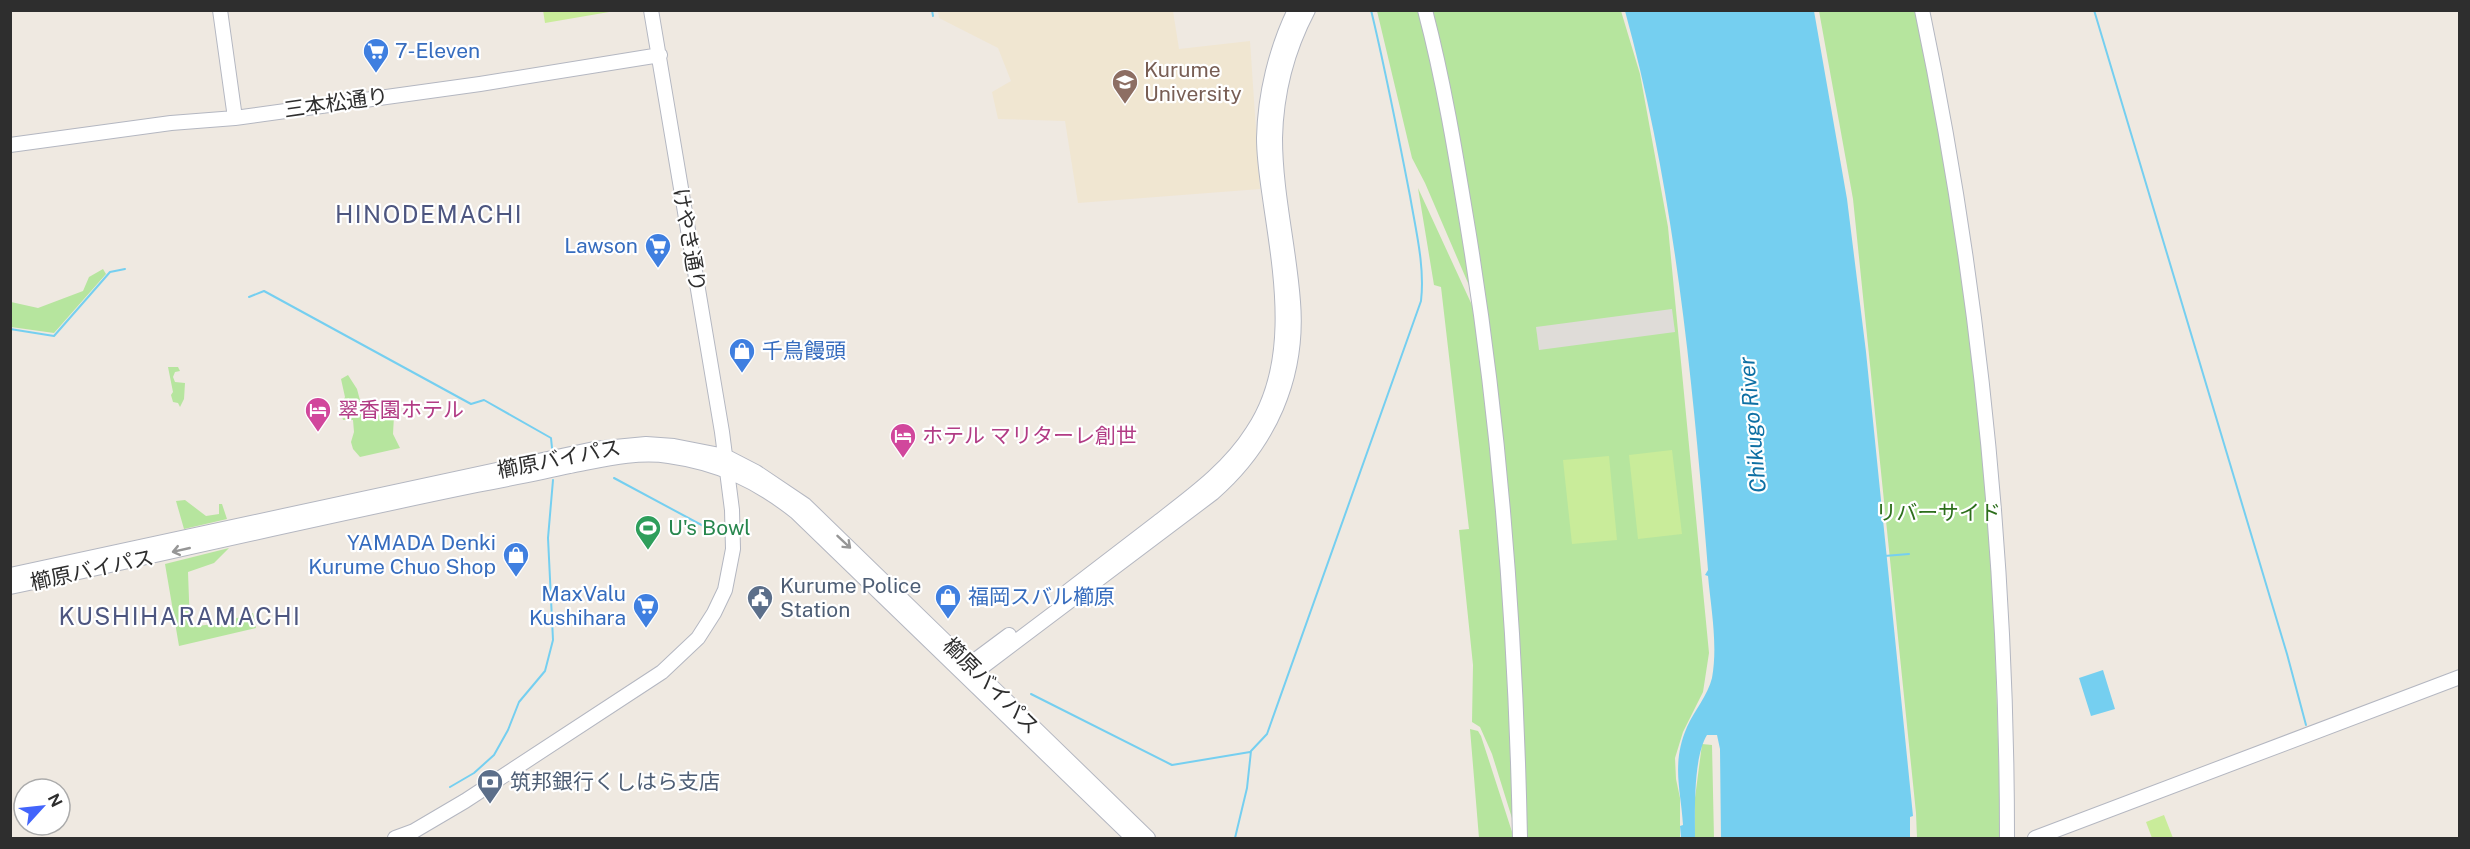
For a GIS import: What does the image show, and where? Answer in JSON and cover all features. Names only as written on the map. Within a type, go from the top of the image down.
[{"type":"street","points":[[220,10],[235,118]]},
{"type":"street","name":"けやき通り","points":[[395,838],[414,831],[465,801],[662,672],[698,638],[714,614],[725,590],[731,568],[734,527],[651,10]]},
{"type":"street","points":[[970,670],[1206,484],[1242,447],[1264,412],[1278,374],[1283,330],[1282,301],[1264,139],[1266,107],[1295,10]]},
{"type":"street","points":[[1288,39],[1308,10]]},
{"type":"street","points":[[1425,10],[1457,164],[1486,354],[1509,584],[1520,838]]},
{"type":"street","points":[[1922,10],[1942,111],[1966,268],[1996,514],[2007,838]]},
{"type":"street","name":"三本松通り","points":[[10,145],[148,126],[235,118],[480,84],[660,55]]},
{"type":"street","name":"櫛原バイパス","points":[[10,575],[594,449],[646,444],[674,446],[756,472],[805,505],[1133,838]]},
{"type":"street","name":"櫛原バイパス","points":[[10,587],[158,556],[305,520],[611,458],[645,455],[670,456],[725,463]]},
{"type":"street","name":"櫛原バイパス","points":[[970,670],[1148,838]]},
{"type":"street","points":[[2035,838],[2460,677]]},
{"type":"shaded area","name":"Kurume University","points":[[938,11],[1173,11],[1179,49],[1250,41],[1260,189],[1078,203],[1065,121],[998,119],[992,92],[1011,81],[998,48],[939,18]]},
{"type":"shaded area","points":[[1672,309],[1675,332],[1539,350],[1536,327]]},
{"type":"green space","points":[[543,10],[615,10],[615,11],[545,23]]},
{"type":"green space","points":[[1377,11],[1420,11],[1454,162],[1474,297],[1412,158]]},
{"type":"green space","points":[[1425,11],[1621,11],[1640,74],[1668,227],[1709,653],[1703,692],[1683,732],[1675,758],[1680,798],[1680,838],[1520,838],[1497,495],[1516,831],[1492,754],[1480,727],[1472,722],[1473,665],[1459,530],[1469,529],[1441,287],[1434,285],[1418,188],[1477,316]]},
{"type":"green space","name":"リバーサイド","points":[[1819,11],[1918,11],[1964,280],[1991,513],[2001,838],[1917,838],[1853,199]]},
{"type":"green space","points":[[103,269],[106,274],[54,333],[11,327],[11,302],[38,308],[83,291],[89,277]]},
{"type":"green space","points":[[168,367],[178,367],[180,371],[175,372],[173,377],[175,382],[185,383],[184,399],[180,407],[178,403],[173,402]]},
{"type":"green space","points":[[348,375],[357,389],[367,415],[394,416],[393,434],[400,448],[360,457],[353,449],[351,442],[354,432],[353,420],[343,420],[340,407],[345,397],[341,379]]},
{"type":"green space","points":[[1672,450],[1682,534],[1638,539],[1629,455]]},
{"type":"green space","points":[[1609,456],[1617,540],[1572,544],[1563,460]]},
{"type":"green space","points":[[185,500],[206,516],[219,514],[219,504],[222,504],[227,519],[184,529],[176,501]]},
{"type":"green space","points":[[229,548],[214,563],[188,572],[190,627],[221,623],[253,613],[256,628],[179,646],[165,564]]},
{"type":"green space","points":[[1470,729],[1478,731],[1481,736],[1514,838],[1479,838]]},
{"type":"green space","points":[[1702,744],[1712,745],[1714,838],[1695,838],[1695,798]]},
{"type":"green space","points":[[2164,815],[2173,838],[2152,838],[2146,822]]},
{"type":"water","name":"Chikugo River","points":[[1625,11],[1814,11],[1847,199],[1866,352],[1913,816],[1910,817],[1910,838],[1721,838],[1720,749],[1717,735],[1707,735],[1699,757],[1695,838],[1681,837],[1680,826],[1683,825],[1678,777],[1679,753],[1687,727],[1712,678],[1713,627],[1708,576],[1705,575],[1708,570],[1696,429],[1680,288],[1657,148]]},
{"type":"water","points":[[2103,670],[2115,709],[2091,716],[2079,678]]},
{"type":"waterway","points":[[932,10],[933,16]]},
{"type":"waterway","points":[[1235,838],[1247,788],[1251,751],[1267,734],[1421,301],[1422,275],[1417,236],[1392,103],[1371,10]]},
{"type":"waterway","points":[[2094,10],[2287,654],[2306,725]]},
{"type":"waterway","points":[[10,329],[54,336],[110,272],[125,269]]},
{"type":"waterway","points":[[249,297],[264,291],[471,404],[484,400],[551,438],[552,448]]},
{"type":"waterway","points":[[614,478],[722,536]]},
{"type":"waterway","points":[[450,787],[474,773],[494,755],[508,730],[519,702],[545,671],[553,640],[548,538],[553,480]]},
{"type":"waterway","points":[[1884,556],[1909,554]]},
{"type":"waterway","points":[[1031,694],[1172,765],[1250,752]]},
{"type":"place","name":"7-Eleven","points":[[376,74]]},
{"type":"place","name":"Kurume University","points":[[1125,105]]},
{"type":"place","name":"Lawson","points":[[658,269]]},
{"type":"place","name":"千鳥饅頭","points":[[742,374]]},
{"type":"place","name":"翠香園ホテル","points":[[318,433]]},
{"type":"place","name":"ホテル マリターレ創世","points":[[903,459]]},
{"type":"place","name":"U's Bowl","points":[[648,551]]},
{"type":"place","name":"YAMADA Denki Kurume Chuo Shop","points":[[516,578]]},
{"type":"place","name":"福岡スバル櫛原","points":[[948,620]]},
{"type":"place","name":"Kurume Police Station","points":[[760,621]]},
{"type":"place","name":"MaxValu Kushihara","points":[[646,629]]},
{"type":"place","name":"筑邦銀行くしはら支店","points":[[490,805]]},
{"type":"district","name":"HINODEMACHI","points":[[429,215]]},
{"type":"district","name":"KUSHIHARAMACHI","points":[[180,617]]}]
